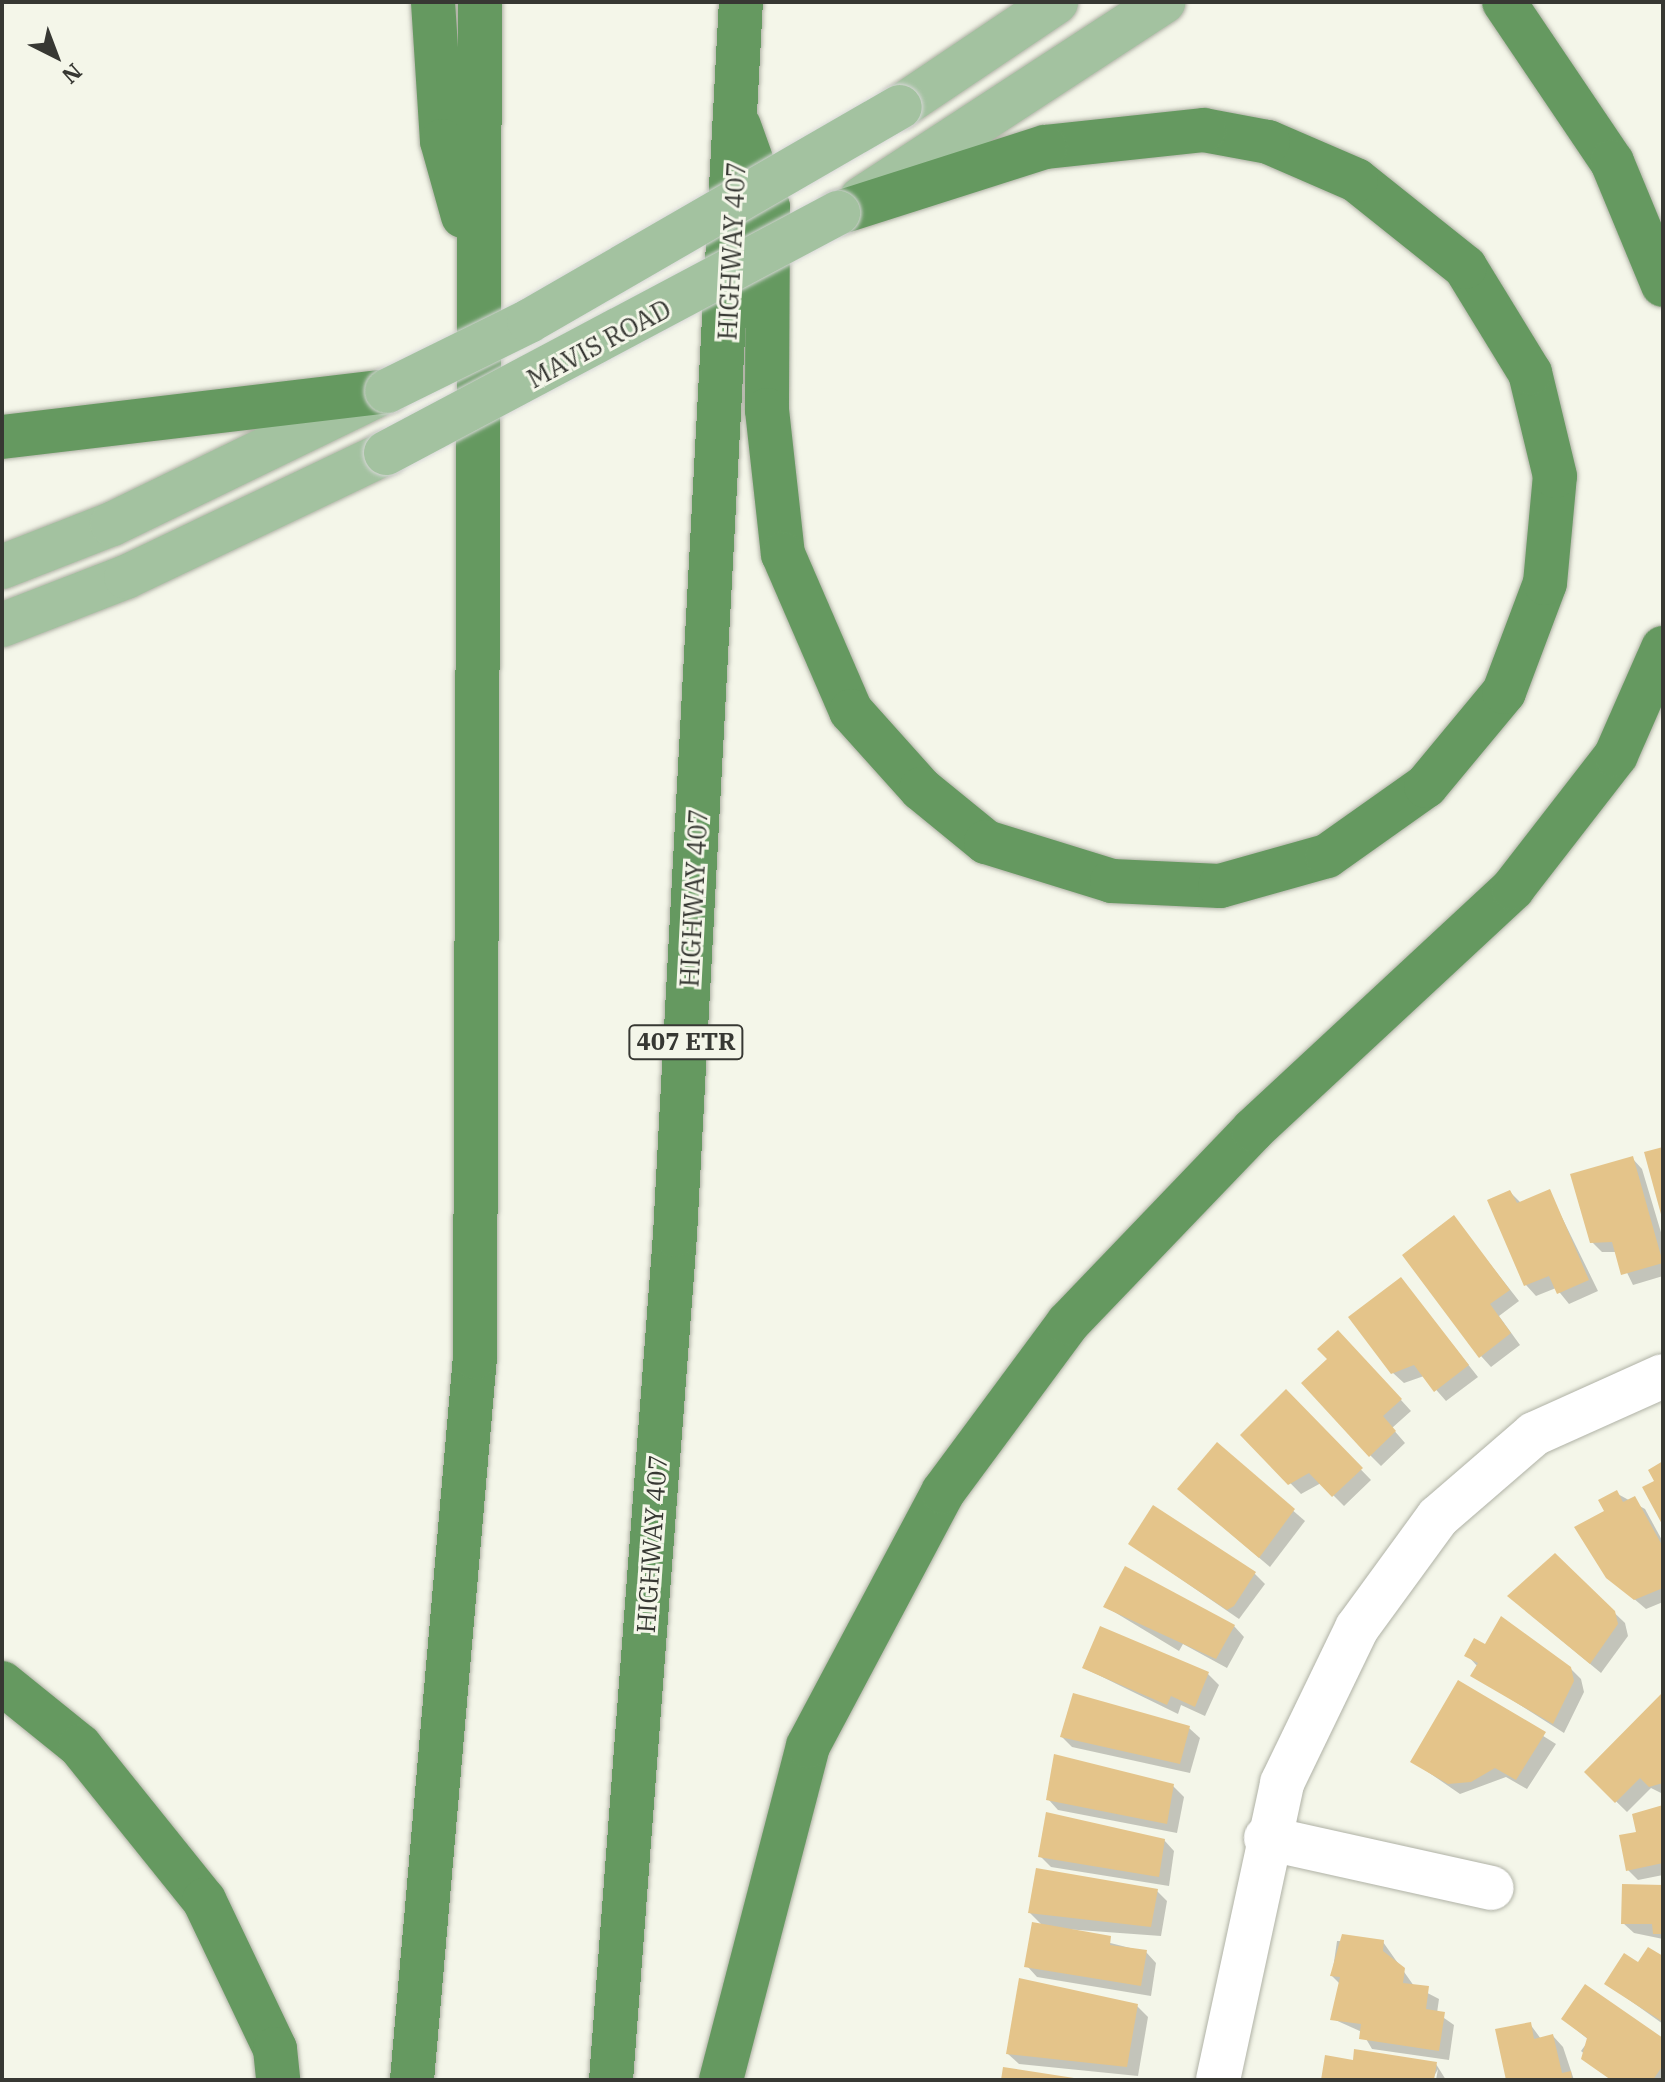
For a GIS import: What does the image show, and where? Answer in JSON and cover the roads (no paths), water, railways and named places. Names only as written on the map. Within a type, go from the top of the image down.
[{"type":"highway","points":[[433,2],[442,141],[477,266]]},
{"type":"highway","points":[[412,2080],[475,1357],[480,2]]},
{"type":"highway","name":"HIGHWAY 407","points":[[611,2080],[674,1250],[739,126],[741,2]]},
{"type":"highway","points":[[1504,2],[1612,162],[1663,285]]},
{"type":"highway","points":[[739,126],[768,207],[767,410],[783,554],[851,711],[921,789],[986,842],[1112,881],[1220,886],[1327,856],[1426,786],[1504,692],[1545,583],[1555,476],[1530,373],[1465,267],[1356,180],[1268,142],[1204,130],[1045,147],[838,213]]},
{"type":"highway","points":[[2,437],[387,391]]},
{"type":"highway","points":[[721,2080],[808,1746],[943,1492],[1068,1323],[1253,1130],[1513,888],[1616,755],[1663,648]]},
{"type":"highway","points":[[2,1683],[80,1746],[204,1900],[275,2049],[278,2080]]},
{"type":"main road","name":"MAVIS ROAD","points":[[2,567],[112,524],[529,321],[900,107],[1056,2]]},
{"type":"main road","name":"MAVIS ROAD","points":[[2,625],[126,577],[386,453],[838,213],[1163,2]]},
{"type":"street","points":[[1218,2080],[1266,1838],[1282,1783],[1357,1628],[1438,1517],[1534,1434],[1663,1376]]},
{"type":"street","points":[[1266,1838],[1492,1888]]}]
